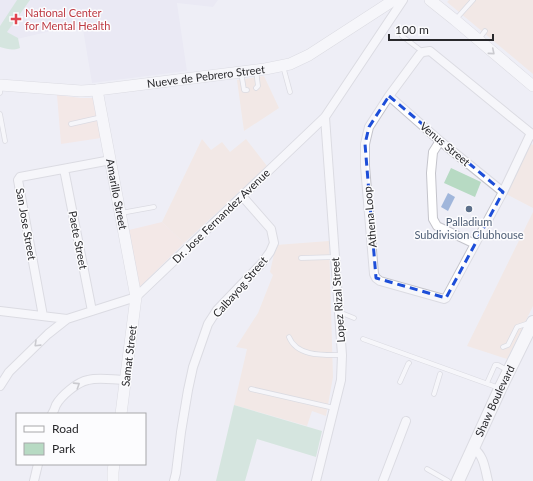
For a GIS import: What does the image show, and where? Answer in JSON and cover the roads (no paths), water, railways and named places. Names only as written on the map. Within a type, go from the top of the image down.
[{"type":"main road","name":"Shaw Boulevard","points":[[458,481],[500,389],[533,322]]},
{"type":"street","name":"Dr. Jose Fernandez Avenue","points":[[0,386],[9,372],[48,334],[67,319],[136,297],[325,117],[403,0]]},
{"type":"street","points":[[430,0],[533,86]]},
{"type":"street","name":"Nueve de Pebrero Street","points":[[0,88],[81,91],[97,90],[256,70],[290,64],[309,55],[389,1]]},
{"type":"street","name":"Athena Loop","points":[[430,51],[532,134],[503,192],[446,298],[444,299],[380,281],[374,274],[365,166],[365,144],[369,127],[389,96],[423,52],[430,51]]},
{"type":"street","name":"Amarillo Street","points":[[97,90],[136,297]]},
{"type":"street","name":"Venus Street","points":[[389,96],[503,192]]},
{"type":"street","name":"Lopez Rizal Street","points":[[316,481],[341,380],[342,355],[325,117]]},
{"type":"street","points":[[440,140],[433,152],[431,173],[433,219],[437,226],[475,244]]},
{"type":"street","name":"San Jose Street","points":[[43,316],[18,180],[20,177],[111,160]]},
{"type":"street","name":"Paete Street","points":[[64,169],[92,310]]},
{"type":"street","name":"Calbayog Street","points":[[174,481],[188,390],[193,367],[208,324],[217,310],[262,263],[270,252],[274,243],[271,229],[242,196]]},
{"type":"street","name":"Samat Street","points":[[121,413],[136,297]]},
{"type":"street","points":[[0,311],[67,319]]},
{"type":"street","points":[[52,413],[61,398],[85,380],[126,380]]},
{"type":"street","points":[[383,481],[406,421]]},
{"type":"street","points":[[473,448],[478,451],[488,464],[488,481]]},
{"type":"street","points":[[34,481],[38,465]]},
{"type":"street","points":[[113,481],[112,472],[114,465]]},
{"type":"lane","points":[[455,20],[472,0]]},
{"type":"lane","points":[[478,40],[485,31]]},
{"type":"lane","points":[[402,36],[423,52]]},
{"type":"lane","points":[[283,65],[290,92]]},
{"type":"lane","points":[[256,70],[258,86],[256,88]]},
{"type":"lane","points":[[240,72],[244,90],[247,90]]},
{"type":"lane","points":[[0,114],[5,141]]},
{"type":"lane","points":[[71,124],[102,117]]},
{"type":"lane","points":[[120,213],[154,207]]},
{"type":"lane","points":[[301,258],[335,256]]},
{"type":"lane","points":[[338,312],[354,318]]},
{"type":"lane","points":[[503,347],[508,345],[517,327],[533,322]]},
{"type":"lane","points":[[289,337],[293,345],[304,351],[315,354],[342,355]]},
{"type":"lane","points":[[362,339],[500,389]]},
{"type":"lane","points":[[400,382],[409,363]]},
{"type":"lane","points":[[486,383],[495,365],[509,371]]},
{"type":"lane","points":[[434,394],[440,374]]},
{"type":"lane","points":[[251,390],[334,408]]},
{"type":"lane","points":[[427,469],[448,481]]},
{"type":"water","points":[[448,193],[455,197],[448,211],[441,207]]},
{"type":"place","name":"National Center for Mental Health","points":[[16,19]]},
{"type":"place","name":"Palladium Subdivision Clubhouse","points":[[469,209]]}]
